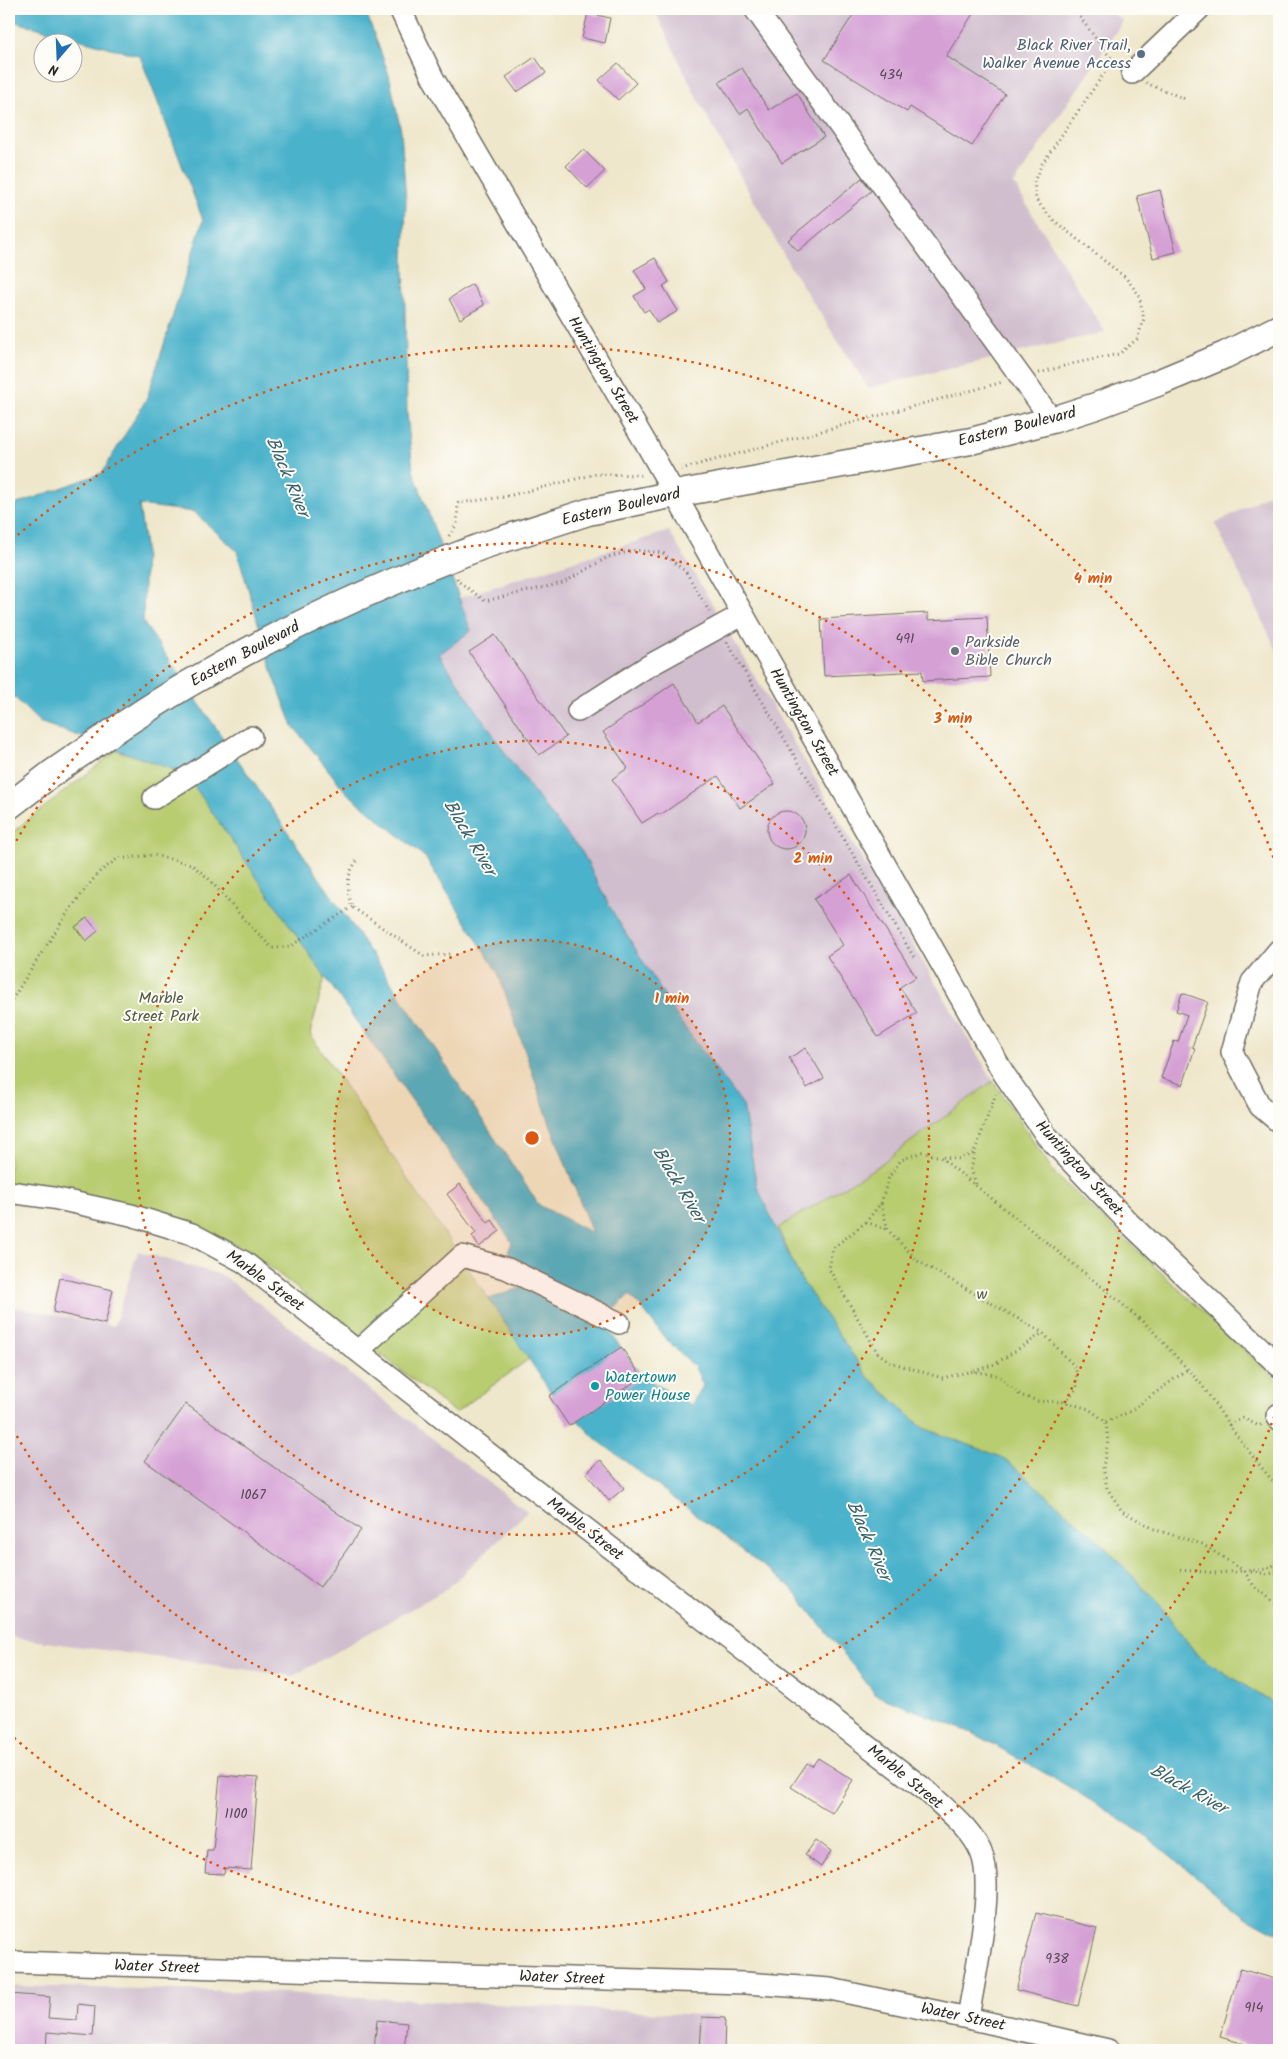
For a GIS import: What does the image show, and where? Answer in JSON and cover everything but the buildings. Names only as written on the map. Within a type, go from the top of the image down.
[{"type":"main road","name":"Eastern Boulevard","points":[[9,806],[117,728],[191,682],[344,603],[418,570],[485,545],[588,512],[669,483],[971,441],[1052,420],[1160,382],[1225,355],[1279,328]]},
{"type":"street","points":[[755,9],[1052,420]]},
{"type":"street","points":[[1132,73],[1199,9]]},
{"type":"street","name":"Huntington Street","points":[[408,13],[433,78],[669,483],[743,614],[998,1082],[1128,1222],[1279,1366]]},
{"type":"street","points":[[578,712],[645,668],[743,614]]},
{"type":"street","points":[[154,798],[251,737]]},
{"type":"street","points":[[1279,950],[1252,982],[1232,1052],[1260,1106],[1279,1122]]},
{"type":"street","name":"Marble Street","points":[[9,1192],[53,1198],[131,1215],[192,1234],[244,1262],[516,1475],[928,1792],[967,1829],[982,1852],[987,1884],[984,1917],[968,2018]]},
{"type":"street","points":[[358,1351],[462,1256],[508,1269],[618,1323]]},
{"type":"street","name":"Water Street","points":[[9,1962],[745,1983],[830,1989],[1108,2050]]},
{"type":"path","points":[[458,503],[504,497],[596,474],[638,475],[669,483],[691,466],[1021,377],[1119,354],[1137,339],[1144,319],[1139,295],[1126,278],[1052,218],[1036,200],[1034,181],[1042,164],[1113,60]]},
{"type":"path","points":[[486,600],[563,583],[608,558],[636,550],[663,553],[686,572],[918,963]]},
{"type":"path","points":[[9,1004],[68,912],[98,873],[118,859],[153,855],[191,864],[208,878],[272,948],[289,947],[352,907]]},
{"type":"path","points":[[357,861],[351,869],[347,894],[352,907],[424,956],[451,954]]},
{"type":"path","points":[[977,1185],[972,1169],[974,1153],[996,1095],[998,1082]]},
{"type":"path","points":[[996,1095],[998,1082]]},
{"type":"path","points":[[974,1153],[960,1159],[940,1157],[922,1152],[901,1160],[889,1177],[881,1203],[866,1222],[833,1248],[829,1269],[878,1353],[890,1362],[942,1378],[995,1364],[1043,1333]]},
{"type":"path","points":[[940,1157],[1108,1291],[1150,1328],[1202,1385],[1229,1426],[1279,1488]]},
{"type":"path","points":[[881,1203],[888,1230]]},
{"type":"path","points":[[866,1222],[888,1230],[918,1261],[1043,1333],[1076,1368],[1077,1388],[1065,1402]]},
{"type":"path","points":[[1106,1422],[1129,1412],[1188,1369]]},
{"type":"path","points":[[974,1371],[999,1376],[1020,1395],[1038,1401],[1065,1402],[1089,1409],[1106,1422],[1108,1441],[1103,1467],[1107,1488],[1122,1511],[1156,1530],[1202,1544],[1244,1571],[1254,1586],[1279,1606]]},
{"type":"path","points":[[1229,1426],[1243,1418],[1259,1426],[1278,1416]]},
{"type":"path","points":[[1180,1570],[1216,1573],[1244,1571],[1267,1569],[1279,1562]]},
{"type":"path","points":[[1244,1571],[1269,1574],[1279,1571]]},
{"type":"shaded area","points":[[654,9],[1108,9],[1123,21],[1014,184],[1105,332],[868,388],[791,268],[696,96]]},
{"type":"shaded area","points":[[1279,488],[1279,655],[1215,524]]},
{"type":"shaded area","points":[[669,531],[993,1081],[875,1168],[778,1228],[757,1187],[743,1105],[679,1020],[611,909],[439,654],[471,631],[459,598]]},
{"type":"shaded area","points":[[138,1251],[224,1276],[527,1512],[448,1588],[293,1676],[9,1637],[9,1306],[114,1326]]},
{"type":"shaded area","points":[[9,1986],[265,1992],[721,2016],[718,2050],[9,2050]]},
{"type":"green space","name":"Marble Street Park","points":[[117,750],[186,774],[325,977],[310,1034],[529,1359],[455,1413],[266,1264],[237,1245],[187,1223],[9,1184],[9,835]]},
{"type":"green space","name":"w","points":[[993,1081],[1056,1175],[1279,1382],[1279,1707],[1198,1656],[1158,1603],[1098,1540],[1004,1458],[923,1428],[868,1377],[800,1278],[778,1228],[875,1168]]},
{"type":"water","name":"Black River","points":[[9,9],[365,9],[389,75],[401,131],[406,202],[404,260],[407,414],[413,470],[471,631],[439,654],[508,757],[550,814],[582,852],[611,909],[679,1020],[743,1105],[757,1187],[800,1278],[868,1377],[923,1428],[1004,1458],[1098,1540],[1158,1603],[1198,1656],[1279,1707],[1279,1935],[1246,1917],[1145,1835],[1066,1785],[977,1735],[876,1695],[791,1587],[596,1439],[552,1394],[489,1299],[526,1286],[508,1252],[512,1242],[325,977],[186,774],[39,722],[12,695],[9,696],[9,507],[102,473],[147,398],[203,220],[140,56],[82,40],[82,32],[53,32],[9,20]],"holes":[[[139,505],[194,512],[237,551],[274,677],[293,726],[346,792],[425,857],[498,973],[548,1118],[592,1233],[539,1205],[380,966],[143,622],[145,546]],[[629,1295],[641,1307],[664,1337],[695,1367],[703,1386],[691,1405],[642,1376],[609,1331],[612,1311]]]},
{"type":"place","name":"Black River Trail, Walker Avenue Access","points":[[1141,54]]},
{"type":"place","name":"Parkside Bible Church","points":[[955,651]]},
{"type":"place","name":"Watertown Power House","points":[[595,1386]]}]
